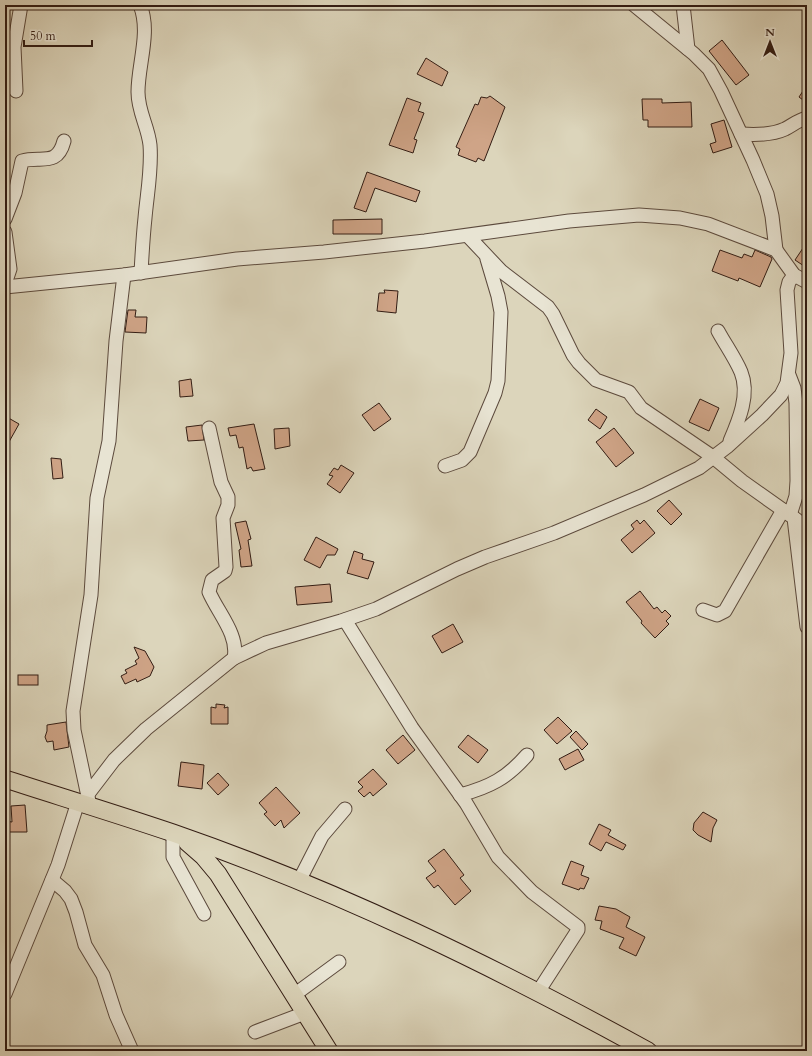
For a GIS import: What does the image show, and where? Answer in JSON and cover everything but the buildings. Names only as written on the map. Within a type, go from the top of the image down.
[{"type":"main road","points":[[5,779],[85,801],[209,846],[299,882],[452,949],[538,992],[648,1051]]},
{"type":"main road","points":[[173,833],[190,844],[203,856],[227,884],[329,1051]]},
{"type":"main road","points":[[209,846],[218,858],[227,884]]},
{"type":"main road","points":[[227,884],[227,871],[234,867],[261,867]]},
{"type":"street","points":[[16,91],[14,47],[21,5]]},
{"type":"street","points":[[140,5],[144,13],[145,28],[138,81],[138,105],[148,133],[150,171],[144,220],[141,273]]},
{"type":"street","points":[[634,5],[688,49],[709,69],[741,134],[767,194],[776,250],[794,275],[807,282]]},
{"type":"street","points":[[683,5],[688,49]]},
{"type":"street","points":[[741,134],[760,134],[779,131],[797,120],[807,118]]},
{"type":"street","points":[[5,219],[15,193],[22,161],[43,160],[54,156],[59,153],[64,141]]},
{"type":"street","points":[[5,232],[10,269],[5,285],[124,275],[237,259],[324,252],[468,236],[569,220],[639,215],[680,218],[708,224],[776,250]]},
{"type":"street","points":[[468,236],[501,272],[548,307],[561,328],[573,355],[589,374],[596,380],[629,392],[641,408],[713,457],[742,481],[789,514],[807,535]]},
{"type":"street","points":[[445,466],[462,460],[470,452],[498,381],[501,312],[486,255]]},
{"type":"street","points":[[85,801],[74,730],[73,711],[91,595],[97,498],[109,441],[116,341],[124,275]]},
{"type":"street","points":[[5,994],[52,880],[69,833],[85,801],[114,760],[146,729],[234,658],[266,643],[345,620],[376,608],[485,557],[554,533],[644,495],[698,468],[728,446],[762,415],[781,395],[789,375],[791,353],[787,290],[789,282],[794,275]]},
{"type":"street","points":[[718,331],[741,371],[743,381],[742,408],[728,446]]},
{"type":"street","points":[[703,610],[717,615],[724,611],[789,514],[796,496],[796,403],[794,388],[789,375]]},
{"type":"street","points":[[209,428],[221,482],[228,497],[228,505],[223,518],[226,567],[225,571],[212,580],[209,592],[234,641],[236,651],[234,658]]},
{"type":"street","points":[[789,514],[807,626]]},
{"type":"street","points":[[345,620],[412,728],[460,795],[498,857],[532,892],[578,928],[538,992]]},
{"type":"street","points":[[460,795],[483,789],[497,782],[513,770],[527,755]]},
{"type":"street","points":[[299,882],[322,836],[345,809]]},
{"type":"street","points":[[173,833],[173,857],[204,914]]},
{"type":"street","points":[[52,880],[71,899],[85,945],[102,974],[118,1020],[132,1051]]},
{"type":"street","points":[[294,995],[339,962]]},
{"type":"street","points":[[255,1032],[305,1013]]}]
